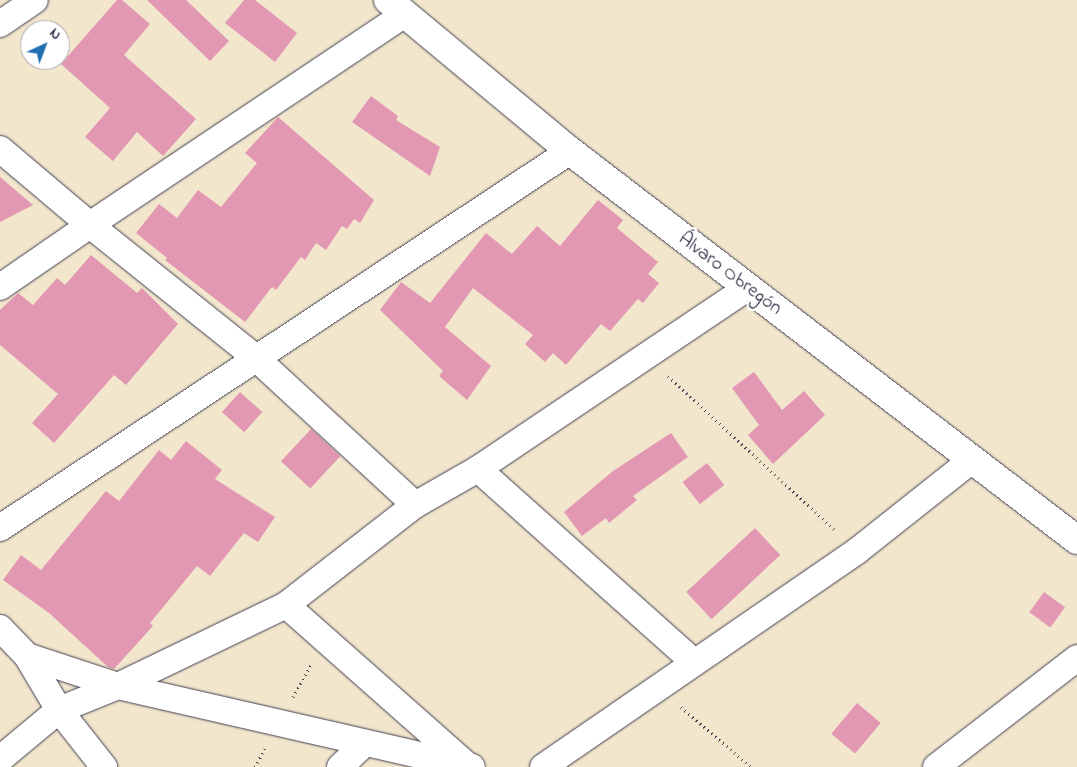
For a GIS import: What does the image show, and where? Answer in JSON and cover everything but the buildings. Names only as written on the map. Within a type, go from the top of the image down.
[{"type":"street","points":[[0,24],[35,0]]},
{"type":"street","points":[[0,287],[396,7]]},
{"type":"street","name":"Álvaro Obregón","points":[[396,7],[570,151],[1077,540]]},
{"type":"street","points":[[0,149],[90,225],[257,359],[415,505]]},
{"type":"street","points":[[0,528],[570,151]]},
{"type":"street","points":[[0,759],[59,710],[118,686],[286,605],[415,505],[478,468],[647,357],[747,288]]},
{"type":"street","points":[[543,767],[857,551],[973,459]]},
{"type":"street","points":[[478,468],[694,662]]},
{"type":"street","points":[[286,605],[468,766]]},
{"type":"street","points":[[0,628],[27,656],[59,710],[104,767]]},
{"type":"street","points":[[27,656],[118,686],[364,744],[472,767]]},
{"type":"street","points":[[936,767],[1077,658]]},
{"type":"street","points":[[340,767],[364,744]]},
{"type":"path","points":[[647,357],[857,551]]},
{"type":"path","points":[[658,687],[751,767]]}]
